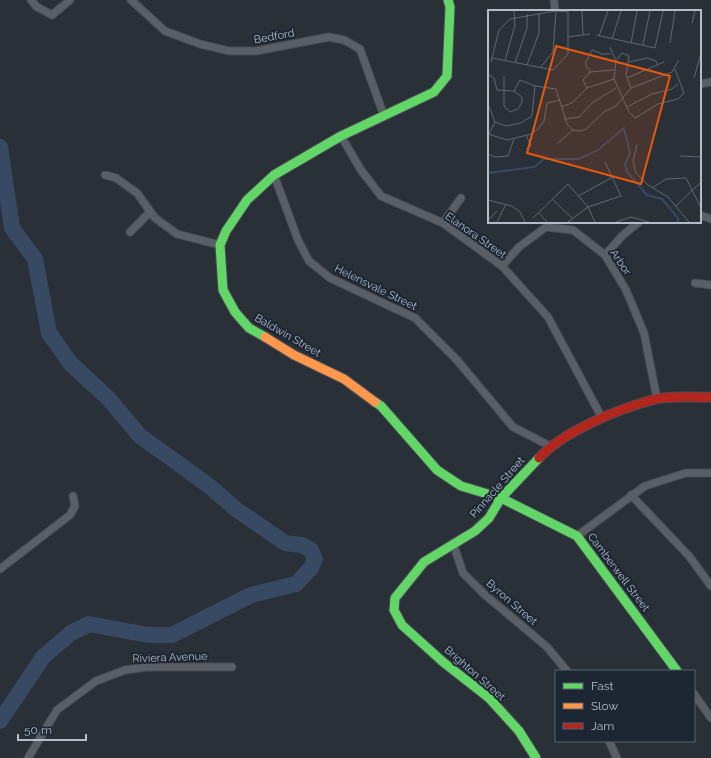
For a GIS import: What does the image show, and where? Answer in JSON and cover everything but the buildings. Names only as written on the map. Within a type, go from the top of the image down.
[{"type":"street","points":[[31,0],[37,7],[52,15],[70,0]]},
{"type":"street","name":"Bedford","points":[[131,0],[165,31],[200,44],[229,51],[256,51],[329,37],[344,40],[360,49],[384,116]]},
{"type":"street","name":"Baldwin Street","points":[[448,0],[450,8],[446,76],[434,92],[341,136],[274,175],[247,200],[226,231],[220,245],[220,266],[223,290],[234,312],[249,328],[294,355],[344,379],[381,406],[437,470],[461,486],[501,498]]},
{"type":"street","points":[[554,0],[555,10]]},
{"type":"street","points":[[701,84],[711,82]]},
{"type":"street","name":"Elanora Street","points":[[341,136],[361,170],[381,196],[443,223],[502,266],[548,316],[602,418]]},
{"type":"street","points":[[105,175],[116,178],[136,193],[155,218],[177,234],[220,245]]},
{"type":"street","name":"Helensvale Street","points":[[274,175],[298,240],[309,261],[330,278],[416,318],[456,360],[512,427],[550,446]]},
{"type":"street","points":[[443,223],[461,198]]},
{"type":"street","points":[[130,232],[150,212]]},
{"type":"street","points":[[701,215],[711,219]]},
{"type":"street","points":[[605,255],[623,235],[638,223]]},
{"type":"street","name":"Arbor","points":[[502,266],[519,247],[546,226],[573,230],[605,255],[626,290],[644,333],[657,399]]},
{"type":"street","points":[[694,283],[711,285]]},
{"type":"street","name":"Pinnacle Street","points":[[394,610],[395,598],[424,562],[474,531],[489,518],[501,498],[550,446],[602,418],[657,399],[711,397]]},
{"type":"street","points":[[577,536],[630,495],[645,486],[686,473],[711,473]]},
{"type":"street","points":[[630,495],[689,556],[711,586]]},
{"type":"street","points":[[0,569],[70,515],[75,506],[73,496]]},
{"type":"street","name":"Camberwell Street","points":[[501,498],[577,536],[676,670]]},
{"type":"street","name":"Byron Street","points":[[453,543],[463,573],[484,594],[547,647],[566,670]]},
{"type":"street","name":"Brighton Street","points":[[394,610],[402,625],[444,662],[489,698],[519,731],[536,758]]},
{"type":"street","name":"Riviera Avenue","points":[[28,758],[57,710],[96,681],[125,670],[147,667],[232,666]]},
{"type":"street","points":[[695,695],[711,718]]},
{"type":"street","points":[[610,742],[618,758]]},
{"type":"waterway","points":[[0,147],[12,228],[35,259],[49,333],[71,364],[108,398],[140,436],[208,485],[237,510],[285,543],[302,545],[311,550],[315,559],[311,568],[296,584],[251,595],[172,635],[148,635],[89,624],[71,633],[43,657],[0,721]]},
{"type":"traffic: fast","points":[[265,337],[249,328],[235,312],[223,290],[220,245],[226,231],[247,200],[274,175],[341,136],[434,92],[447,76],[450,7],[448,0]]},
{"type":"traffic: fast","points":[[375,402],[381,406],[437,470],[461,486],[501,498],[577,536],[676,670]]},
{"type":"traffic: fast","points":[[536,758],[519,731],[489,698],[443,662],[402,625],[394,610],[395,598],[424,562],[475,531],[489,518],[501,498],[539,458]]},
{"type":"traffic: slow","points":[[265,337],[294,355],[344,379],[375,402]]},
{"type":"traffic: jam","points":[[539,458],[550,448],[578,430],[626,408],[663,398],[711,397]]}]
